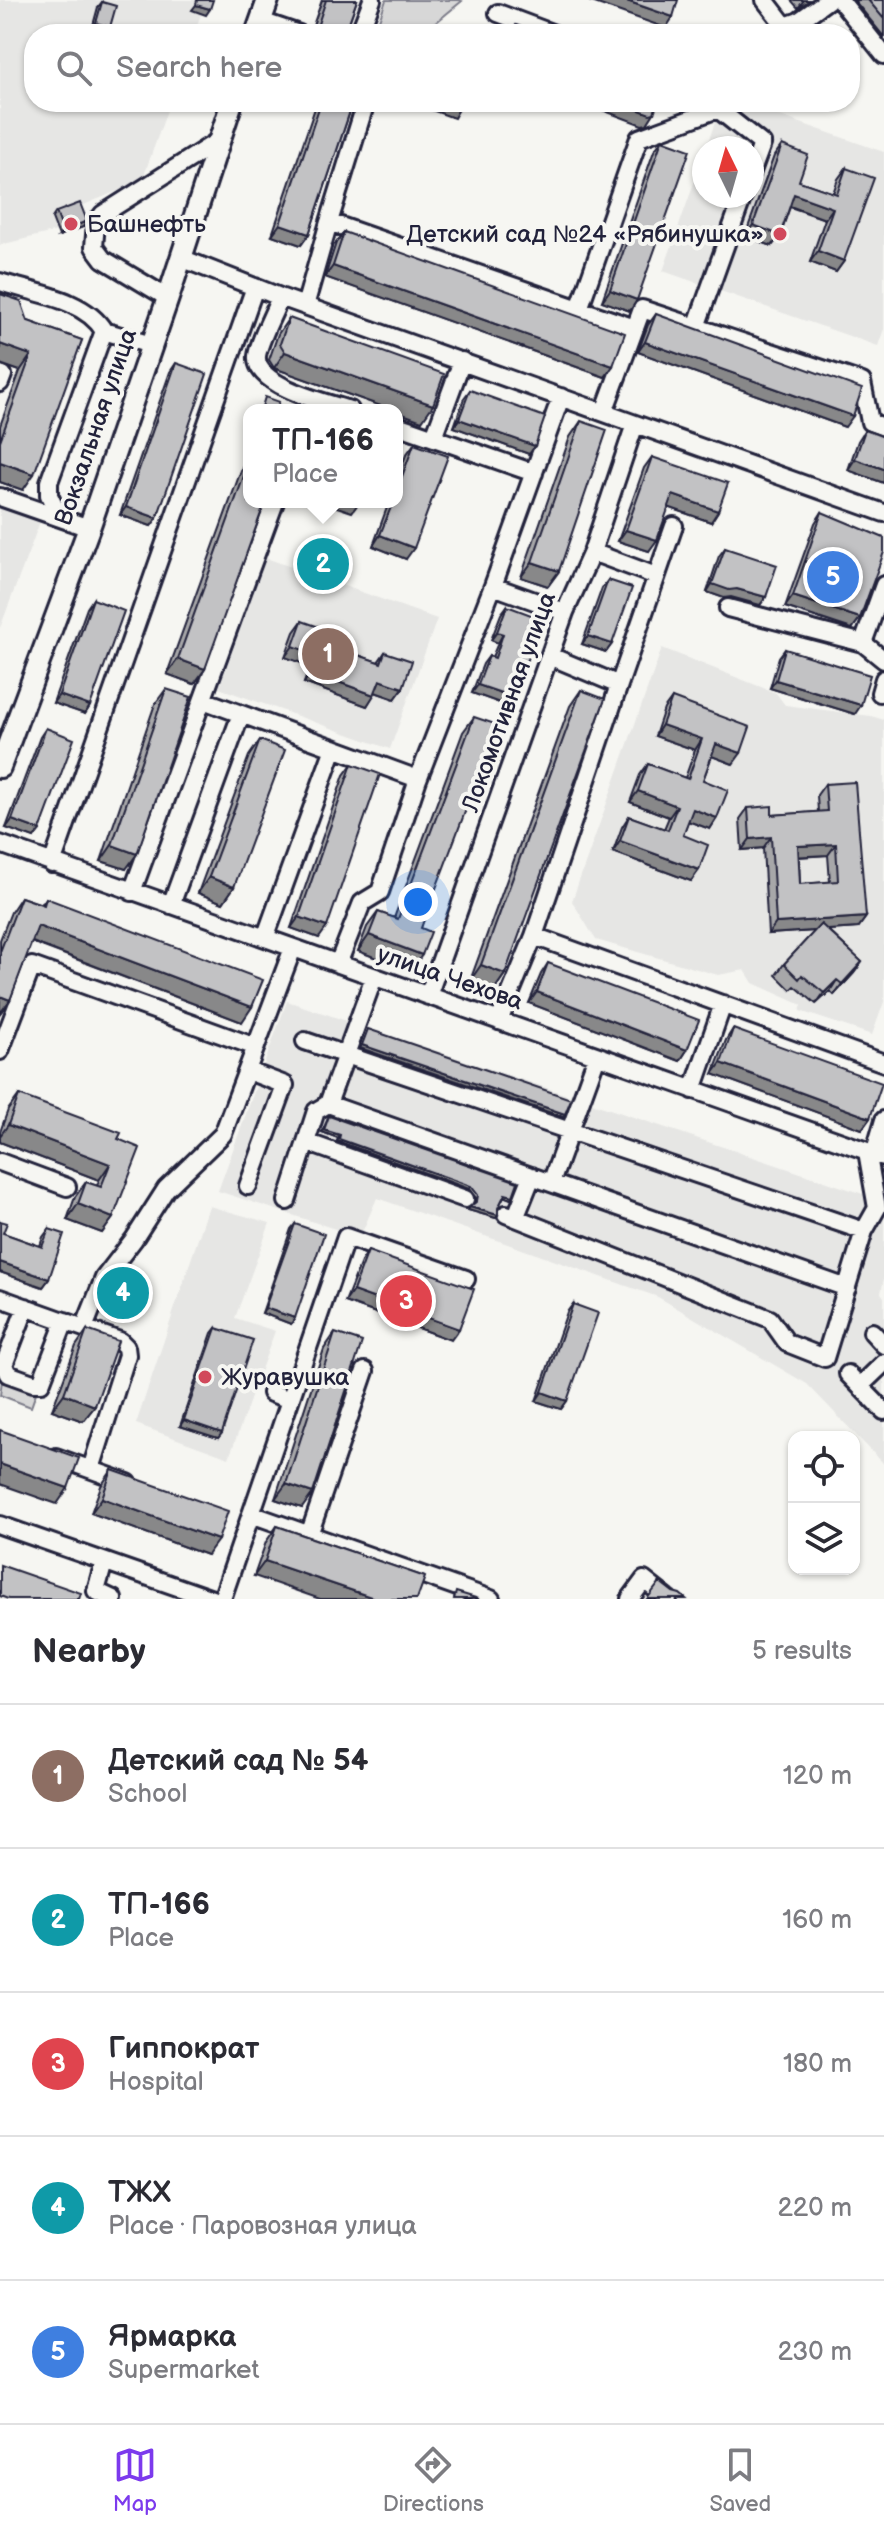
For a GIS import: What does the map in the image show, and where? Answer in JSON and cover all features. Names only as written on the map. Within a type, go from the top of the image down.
[{"type":"main road","points":[[259,24],[268,0]]},
{"type":"main road","name":"Вокзальная улица","points":[[0,767],[89,528],[228,112]]},
{"type":"street","points":[[363,24],[372,0]]},
{"type":"street","points":[[765,0],[779,24]]},
{"type":"street","points":[[793,24],[828,0]]},
{"type":"street","points":[[840,0],[859,24]]},
{"type":"street","points":[[498,13],[527,24]]},
{"type":"street","points":[[860,25],[884,55]]},
{"type":"street","points":[[305,306],[363,112]]},
{"type":"street","points":[[579,309],[639,138],[702,112]]},
{"type":"street","points":[[722,112],[752,136]]},
{"type":"street","points":[[168,298],[103,259],[94,247],[96,223],[103,214],[218,141]]},
{"type":"street","points":[[696,327],[739,208]]},
{"type":"street","points":[[329,222],[635,328]]},
{"type":"street","points":[[181,258],[280,297],[884,513]]},
{"type":"street","points":[[0,282],[67,303],[91,315],[104,331],[151,345]]},
{"type":"street","points":[[52,864],[255,287]]},
{"type":"street","points":[[280,297],[257,356],[259,368],[269,380],[311,404]]},
{"type":"street","points":[[604,412],[642,309],[862,382],[870,422],[884,427]]},
{"type":"street","points":[[59,517],[49,495],[49,482],[104,331]]},
{"type":"street","points":[[434,437],[462,361]]},
{"type":"street","points":[[0,374],[3,375],[0,383]]},
{"type":"street","points":[[338,964],[362,903],[380,892],[418,779],[493,586],[561,397]]},
{"type":"street","name":"Локомотивная улица","points":[[428,996],[565,612],[592,552],[635,424]]},
{"type":"street","points":[[403,427],[534,473]]},
{"type":"street","points":[[0,497],[89,528]]},
{"type":"street","points":[[132,892],[273,508]]},
{"type":"street","points":[[499,1021],[534,936],[674,526]]},
{"type":"street","points":[[592,552],[656,576]]},
{"type":"street","points":[[863,643],[884,585]]},
{"type":"street","points":[[493,586],[565,612]]},
{"type":"street","points":[[728,608],[863,643],[884,660]]},
{"type":"street","points":[[550,656],[619,685]]},
{"type":"street","points":[[203,700],[418,779]]},
{"type":"street","points":[[171,905],[241,714]]},
{"type":"street","points":[[265,938],[334,748]]},
{"type":"street","name":"улица Чехова","points":[[0,844],[875,1154]]},
{"type":"street","points":[[534,936],[884,1063]]},
{"type":"street","points":[[84,1328],[104,1278],[166,1189],[223,1134],[293,948]]},
{"type":"street","points":[[0,1051],[32,966],[256,1047]]},
{"type":"street","points":[[287,1201],[316,1111],[328,1104],[374,977]]},
{"type":"street","points":[[693,1090],[723,1004]]},
{"type":"street","points":[[305,1041],[864,1231]]},
{"type":"street","points":[[551,1183],[597,1056]]},
{"type":"street","points":[[248,1071],[285,1085],[248,1186]]},
{"type":"street","points":[[328,1104],[847,1288]]},
{"type":"street","points":[[532,1176],[511,1215],[770,1319],[787,1343],[825,1358],[864,1231],[880,1205],[875,1154],[884,1120]]},
{"type":"street","points":[[306,1142],[465,1199]]},
{"type":"street","points":[[0,1162],[67,1187]]},
{"type":"street","points":[[222,1599],[346,1237],[466,1279]]},
{"type":"street","points":[[0,1298],[120,1341],[127,1350],[91,1469]]},
{"type":"street","points":[[26,1307],[4,1365],[8,1374],[33,1383],[41,1383],[65,1321]]},
{"type":"street","points":[[884,1363],[854,1380],[884,1411]]},
{"type":"street","points":[[309,1535],[365,1371]]},
{"type":"street","points":[[271,1393],[290,1400]]},
{"type":"street","points":[[43,1453],[145,1489]]},
{"type":"street","points":[[251,1514],[491,1599]]},
{"type":"street","points":[[0,1525],[212,1599]]},
{"type":"street","points":[[104,1562],[96,1591],[113,1599]]},
{"type":"street","points":[[630,1599],[644,1580],[668,1599]]},
{"type":"shaded area","points":[[0,0],[206,0],[198,24],[24,24],[24,112],[166,112],[142,181],[52,218],[57,231],[0,245]]},
{"type":"shaded area","points":[[386,0],[462,1],[434,24],[378,24]]},
{"type":"shaded area","name":"Детский сад №24 «Рябинушка»","points":[[719,112],[769,112],[884,152],[884,329],[878,346],[663,271],[692,189],[692,208],[764,208],[764,136],[710,136]]},
{"type":"shaded area","points":[[0,504],[41,519],[0,628]]},
{"type":"shaded area","points":[[266,558],[437,619],[390,749],[219,688]]},
{"type":"shaded area","points":[[662,648],[776,693],[785,705],[884,720],[884,1002],[872,1035],[800,1011],[802,1005],[753,983],[745,970],[718,975],[596,940],[572,901]]},
{"type":"shaded area","points":[[287,1001],[884,1201],[884,1278],[881,1293],[884,1297],[884,1464],[860,1439],[860,1431],[852,1431],[807,1384],[658,1297],[377,1198],[360,1237],[218,1191]]},
{"type":"shaded area","name":"Журавушка","points":[[209,1206],[270,1223],[235,1318],[275,1331],[229,1458],[136,1424]]},
{"type":"shaded area","points":[[2,1380],[36,1393],[31,1407],[0,1395]]},
{"type":"building","points":[[197,0],[213,0],[210,9],[196,5]]},
{"type":"building","points":[[326,0],[357,0],[348,24],[318,24]]},
{"type":"building","points":[[624,0],[678,0],[673,17]]},
{"type":"building","points":[[868,0],[884,0],[884,19]]},
{"type":"building","points":[[102,2],[116,6],[111,24],[96,23]]},
{"type":"building","points":[[318,112],[350,112],[309,234],[280,224]]},
{"type":"building","points":[[662,140],[690,150],[637,300],[610,290]]},
{"type":"building","points":[[782,145],[808,155],[799,181],[837,194],[846,168],[874,178],[844,261],[818,251],[833,208],[794,194],[780,235],[753,225],[759,208],[764,208],[764,195]]},
{"type":"building","points":[[80,203],[87,221],[63,231],[56,212]]},
{"type":"building","points":[[344,232],[625,333],[613,366],[333,266]]},
{"type":"building","points":[[0,294],[21,301],[28,321],[82,340],[34,474],[0,462],[0,441],[31,355],[0,344]]},
{"type":"building","points":[[656,314],[862,389],[853,416],[645,342]]},
{"type":"building","points":[[289,318],[444,374],[433,405],[285,352],[280,344]]},
{"type":"building","points":[[176,363],[207,374],[157,518],[126,507]]},
{"type":"building","points":[[470,390],[545,417],[535,446],[459,419]]},
{"type":"building","points":[[265,397],[279,402],[278,404],[263,404]]},
{"type":"building","points":[[581,421],[607,430],[559,571],[532,562]]},
{"type":"building","points":[[865,430],[884,437],[884,469],[855,459]]},
{"type":"building","points":[[414,444],[448,456],[414,548],[380,535],[391,508],[403,508],[403,474]]},
{"type":"building","points":[[652,457],[728,483],[718,511],[673,495],[657,540],[626,530]]},
{"type":"building","points":[[243,479],[243,508],[263,508],[205,669],[178,659]]},
{"type":"building","points":[[822,512],[884,538],[884,552],[860,618],[793,596]]},
{"type":"building","points":[[319,548],[341,556],[336,569],[314,561]]},
{"type":"building","points":[[725,548],[777,565],[766,597],[712,584]]},
{"type":"building","points":[[608,580],[632,588],[612,644],[588,636]]},
{"type":"building","points":[[93,599],[124,611],[90,706],[59,695]]},
{"type":"building","points":[[507,606],[542,619],[513,697],[478,685],[489,656],[495,658],[503,634],[497,632]]},
{"type":"building","points":[[302,621],[331,631],[326,644],[381,663],[385,652],[412,661],[403,688],[380,680],[374,695],[311,672],[318,655],[293,646]]},
{"type":"building","points":[[785,649],[870,675],[861,705],[776,680]]},
{"type":"building","points":[[166,689],[191,697],[137,854],[112,845]]},
{"type":"building","points":[[581,690],[605,699],[505,974],[481,965]]},
{"type":"building","points":[[672,698],[750,727],[741,753],[716,744],[703,780],[728,790],[717,818],[693,809],[683,835],[708,845],[699,870],[620,841],[629,816],[668,830],[677,806],[638,791],[648,764],[688,779],[702,739],[662,725]]},
{"type":"building","points":[[474,717],[498,725],[421,928],[431,932],[422,955],[369,935],[378,912],[398,919]]},
{"type":"building","points":[[46,728],[74,739],[40,830],[12,820]]},
{"type":"building","points":[[260,740],[285,750],[234,887],[209,877]]},
{"type":"building","points":[[352,764],[380,774],[327,927],[299,917]]},
{"type":"building","points":[[855,782],[866,917],[776,923],[771,837],[750,839],[748,808],[772,806],[772,815],[827,811],[825,784]],"holes":[[[836,844],[838,881],[800,884],[798,846]]]},
{"type":"building","points":[[21,897],[44,905],[46,898],[263,980],[252,1007],[38,926],[10,1000],[0,996],[0,952]]},
{"type":"building","points":[[821,924],[862,962],[842,984],[837,980],[824,993],[802,975],[799,979],[784,964]]},
{"type":"building","points":[[548,963],[699,1020],[687,1050],[537,992]]},
{"type":"building","points":[[368,1029],[571,1099],[565,1114],[362,1045]]},
{"type":"building","points":[[733,1029],[882,1083],[870,1118],[721,1063]]},
{"type":"building","points":[[19,1095],[121,1133],[118,1139],[140,1148],[113,1218],[78,1204],[86,1182],[101,1187],[110,1164],[8,1125]]},
{"type":"building","points":[[329,1116],[518,1182],[513,1196],[505,1194],[498,1215],[470,1207],[477,1201],[478,1195],[471,1186],[339,1139],[340,1135],[324,1130]]},
{"type":"building","points":[[0,1221],[7,1223],[3,1233],[42,1247],[49,1229],[64,1234],[49,1279],[0,1262]]},
{"type":"building","points":[[295,1224],[324,1234],[295,1318],[265,1308]]},
{"type":"building","points":[[368,1251],[474,1289],[459,1329],[353,1291]]},
{"type":"building","points":[[123,1270],[145,1278],[135,1306],[110,1296]]},
{"type":"building","points":[[573,1304],[598,1313],[567,1401],[542,1392]]},
{"type":"building","points":[[216,1328],[253,1340],[222,1433],[184,1420]]},
{"type":"building","points":[[87,1330],[118,1341],[95,1406],[64,1394]]},
{"type":"building","points":[[335,1333],[362,1342],[313,1493],[286,1484]]},
{"type":"building","points":[[0,1430],[79,1458],[68,1488],[0,1464]]},
{"type":"building","points":[[112,1470],[228,1511],[218,1540],[102,1498]]},
{"type":"building","points":[[277,1526],[425,1577],[417,1599],[377,1599],[265,1561]]},
{"type":"building","points":[[0,1565],[81,1593],[79,1599],[8,1599],[0,1596]]},
{"type":"building","points":[[660,1582],[673,1592],[686,1599],[647,1599]]},
{"type":"building","points":[[456,1592],[479,1599],[454,1599]]},
{"type":"place","name":"Башнефть","points":[[71,224]]},
{"type":"place","name":"Детский сад №24 «Рябинушка»","points":[[780,234]]},
{"type":"place","name":"ТП-166","points":[[323,564]]},
{"type":"place","name":"Ярмарка","points":[[833,577]]},
{"type":"place","name":"Детский сад № 54","points":[[328,654]]},
{"type":"place","name":"ТЖХ","points":[[123,1293]]},
{"type":"place","name":"Гиппократ","points":[[406,1301]]},
{"type":"place","name":"Журавушка","points":[[205,1377]]}]
